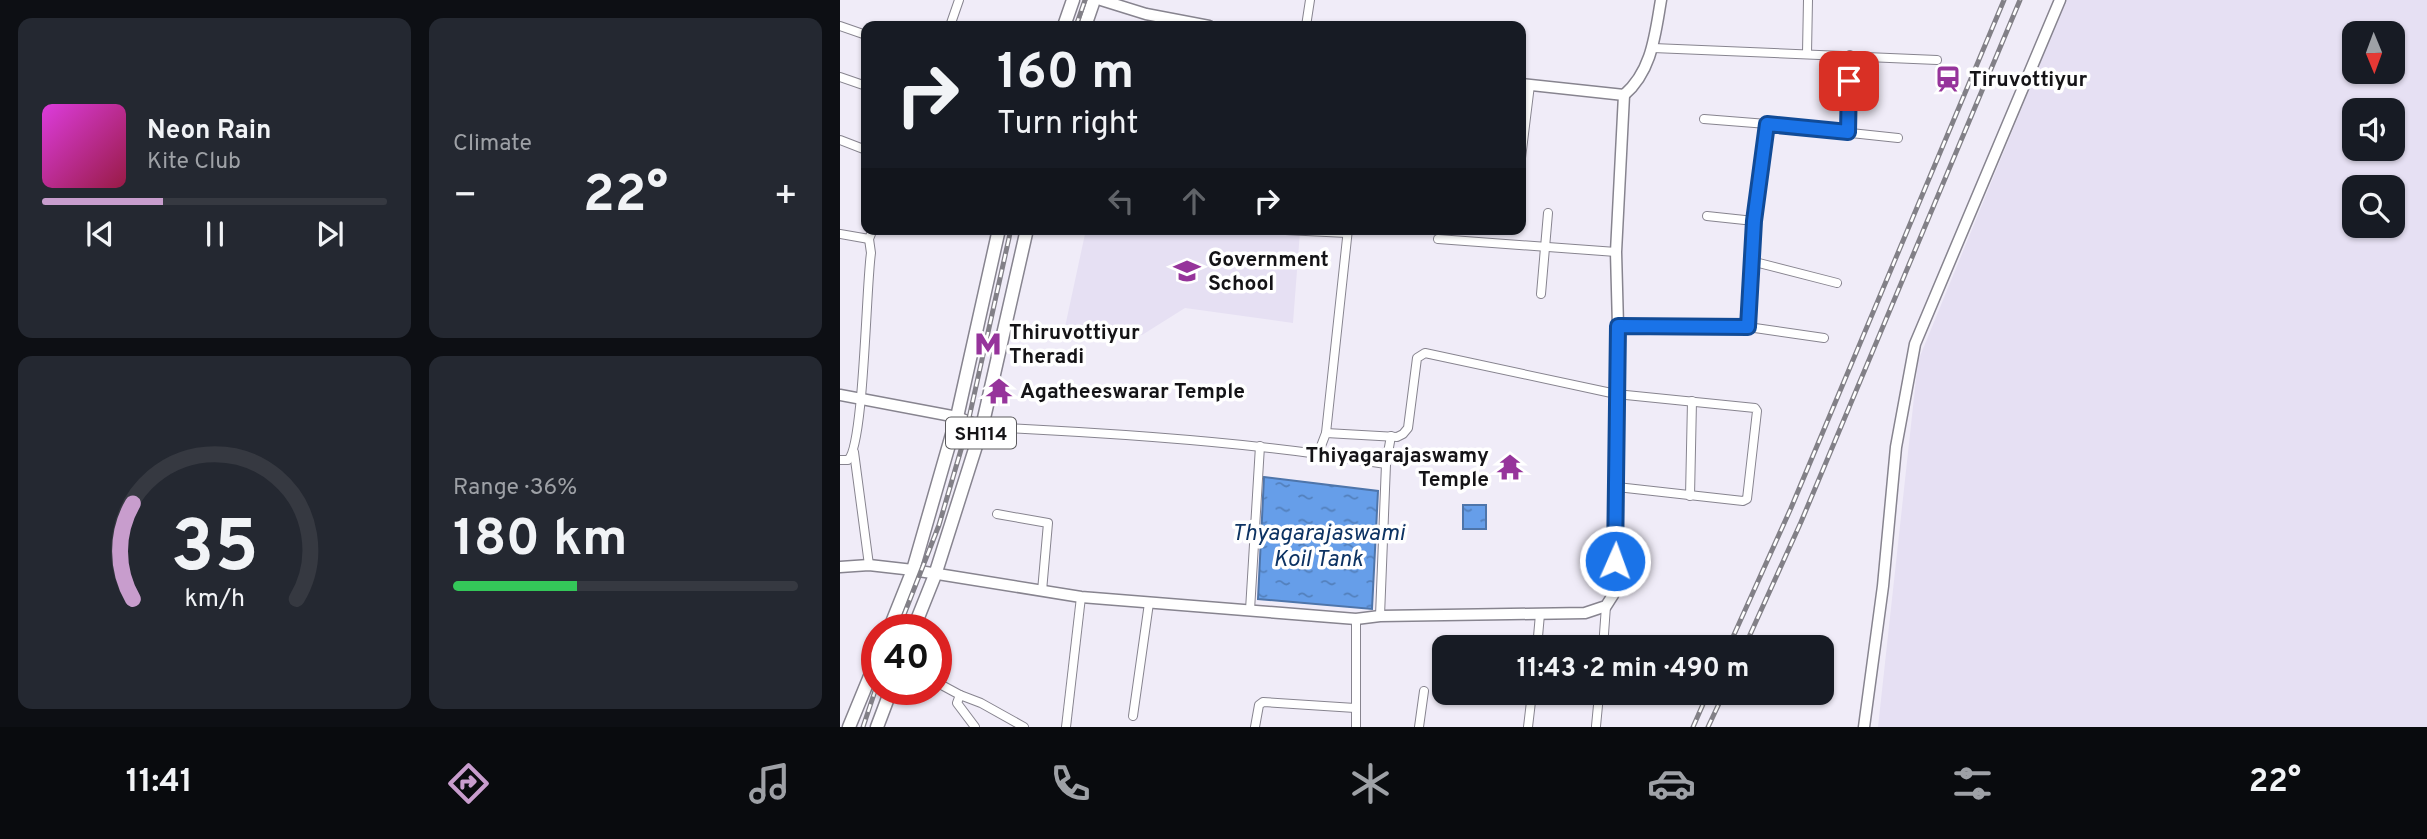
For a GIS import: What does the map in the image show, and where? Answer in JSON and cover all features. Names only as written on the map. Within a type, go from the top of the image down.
[{"type":"main road","points":[[1066,21],[1073,0]]},
{"type":"main road","points":[[1087,21],[1094,0]]},
{"type":"main road","name":"SH114","points":[[895,614],[913,570],[957,417],[998,235]]},
{"type":"main road","name":"SH114","points":[[920,614],[982,427],[1026,235]]},
{"type":"main road","points":[[849,727],[861,698]]},
{"type":"main road","points":[[877,727],[885,705]]},
{"type":"street","points":[[952,21],[959,0]]},
{"type":"street","points":[[1101,0],[1146,14],[1183,21]]},
{"type":"street","points":[[1307,21],[1310,0]]},
{"type":"street","points":[[1526,85],[1624,95],[1637,84],[1653,48],[1661,0]]},
{"type":"street","points":[[1807,53],[1808,0]]},
{"type":"street","points":[[1864,727],[1883,586],[1896,446],[1915,344],[2060,0]]},
{"type":"street","points":[[840,26],[861,33]]},
{"type":"street","points":[[1653,48],[1937,60]]},
{"type":"street","points":[[1848,132],[1850,55]]},
{"type":"street","points":[[840,78],[861,84]]},
{"type":"street","points":[[1604,635],[1606,606],[1613,595],[1615,585],[1618,326],[1616,252],[1624,95]]},
{"type":"street","points":[[1704,118],[1898,138]]},
{"type":"street","points":[[1748,327],[1754,221],[1767,124]]},
{"type":"street","points":[[840,140],[861,148]]},
{"type":"street","points":[[1541,294],[1548,213]]},
{"type":"street","points":[[1707,216],[1754,221]]},
{"type":"street","points":[[840,234],[869,239]]},
{"type":"street","points":[[869,565],[854,452],[861,397],[871,235]]},
{"type":"street","points":[[1318,454],[1326,433],[1347,235]]},
{"type":"street","points":[[1438,239],[1616,252]]},
{"type":"street","points":[[1751,261],[1837,282]]},
{"type":"street","points":[[1618,326],[1748,327],[1825,338]]},
{"type":"street","points":[[1326,433],[1391,436],[1403,434],[1408,428],[1417,358],[1425,353],[1616,394],[1752,406],[1757,411],[1746,499],[1743,501],[1617,487]]},
{"type":"street","points":[[840,395],[957,417],[982,427],[1260,446],[1386,464]]},
{"type":"street","points":[[1690,496],[1692,401]]},
{"type":"street","points":[[1380,616],[1386,464],[1391,436]]},
{"type":"street","points":[[1250,610],[1260,446]]},
{"type":"street","points":[[840,460],[848,460],[854,452]]},
{"type":"street","points":[[997,514],[1048,523],[1042,591]]},
{"type":"street","points":[[840,566],[869,565],[913,570],[1081,597],[1356,619],[1380,616],[1585,613],[1606,606]]},
{"type":"street","points":[[1066,727],[1081,597]]},
{"type":"street","points":[[1133,716],[1149,603]]},
{"type":"street","points":[[1538,635],[1540,614]]},
{"type":"street","points":[[1356,619],[1356,727]]},
{"type":"street","points":[[952,691],[1024,727]]},
{"type":"street","points":[[1419,727],[1424,691]]},
{"type":"street","points":[[960,695],[957,703],[975,727]]},
{"type":"street","points":[[1255,727],[1258,709],[1263,702],[1355,708]]},
{"type":"street","points":[[1528,727],[1531,705]]},
{"type":"street","points":[[1596,726],[1598,705]]},
{"type":"shaded area","points":[[2066,0],[2427,0],[2427,727],[1878,727],[1918,361]]},
{"type":"shaded area","name":"Government School","points":[[1085,235],[1300,235],[1293,323],[1185,308],[1142,335],[1065,327]]},
{"type":"water","name":"Thyagarajaswami Koil Tank","points":[[1264,477],[1378,491],[1372,609],[1258,599]]},
{"type":"water","points":[[1463,505],[1486,505],[1486,529],[1463,529]]},
{"type":"railway","points":[[1078,21],[1085,0]]},
{"type":"railway","points":[[1734,635],[1791,508],[2004,0]]},
{"type":"railway","points":[[1750,635],[1801,522],[2020,0]]},
{"type":"railway","points":[[904,614],[939,525],[965,436],[1010,235]]},
{"type":"railway","points":[[863,727],[870,705]]},
{"type":"railway","points":[[1693,727],[1703,705]]},
{"type":"railway","points":[[1708,727],[1718,705]]},
{"type":"place","name":"Tiruvottiyur","points":[[1948,79]]},
{"type":"place","name":"Government School","points":[[1187,271]]},
{"type":"place","name":"Thiruvottiyur Theradi","points":[[988,344]]},
{"type":"place","name":"Agatheeswarar Temple","points":[[999,391]]},
{"type":"place","name":"Thiyagarajaswamy Temple","points":[[1510,467]]},
{"type":"route","points":[[1615,561],[1618,326],[1748,327],[1754,221],[1767,124],[1848,132],[1849,81]]}]
